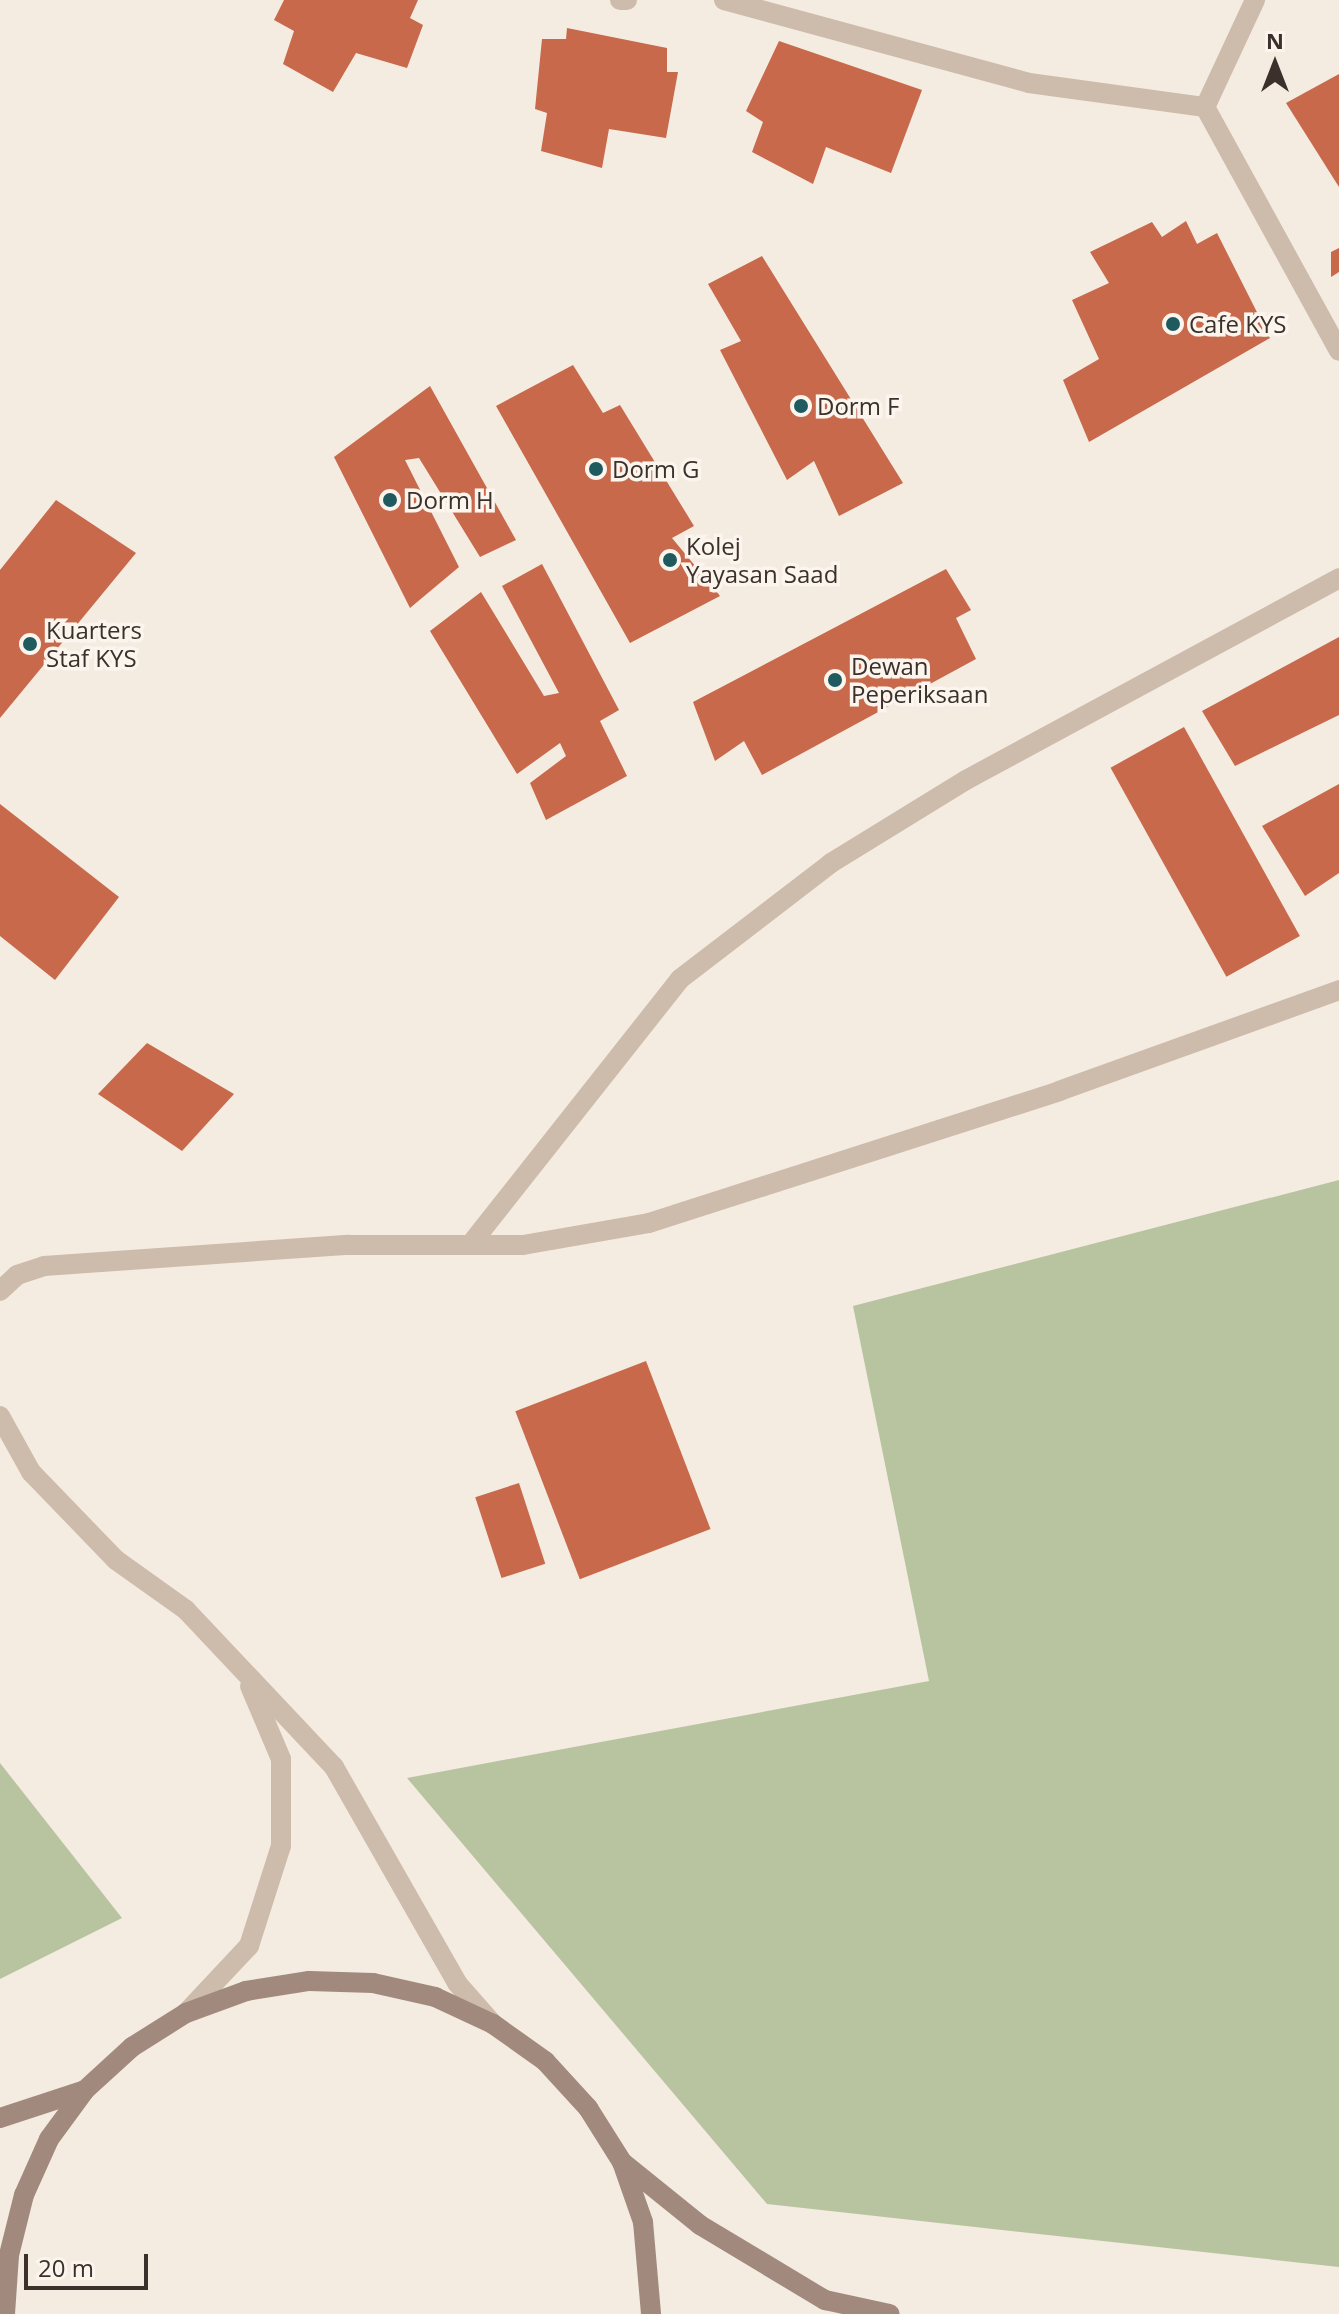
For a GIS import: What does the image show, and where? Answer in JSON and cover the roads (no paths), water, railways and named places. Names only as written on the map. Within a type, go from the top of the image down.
[{"type":"street","points":[[620,0],[627,0]]},
{"type":"street","points":[[724,0],[1029,83],[1205,107]]},
{"type":"street","points":[[1205,107],[1255,0]]},
{"type":"street","points":[[1205,107],[1339,351]]},
{"type":"street","points":[[470,1245],[680,979],[806,882],[966,780],[1339,578]]},
{"type":"street","points":[[0,1291],[17,1275],[44,1266],[348,1245],[523,1245],[649,1223],[1059,1091],[1339,990]]},
{"type":"street","points":[[0,1416],[31,1472],[116,1560],[186,1610],[334,1767],[457,1983],[493,2024]]},
{"type":"street","points":[[5,2314],[9,2255],[24,2195],[49,2139],[85,2090],[132,2047],[186,2013],[249,1946],[281,1846],[281,1759],[247,1678]]},
{"type":"street","points":[[186,2013],[293,1983],[373,1983],[435,1997],[493,2024],[545,2061],[588,2108],[622,2162],[643,2222],[651,2314]]},
{"type":"street","points":[[0,2118],[85,2090]]},
{"type":"street","points":[[622,2162],[700,2225],[825,2300],[890,2314]]},
{"type":"place","name":"Cafe KYS","points":[[1173,324]]},
{"type":"place","name":"Dorm F","points":[[801,406]]},
{"type":"place","name":"Dorm G","points":[[596,469]]},
{"type":"place","name":"Dorm H","points":[[390,500]]},
{"type":"place","name":"Kolej Yayasan Saad","points":[[670,560]]},
{"type":"place","name":"Kuarters Staf KYS","points":[[30,644]]},
{"type":"place","name":"Dewan Peperiksaan","points":[[835,680]]}]
